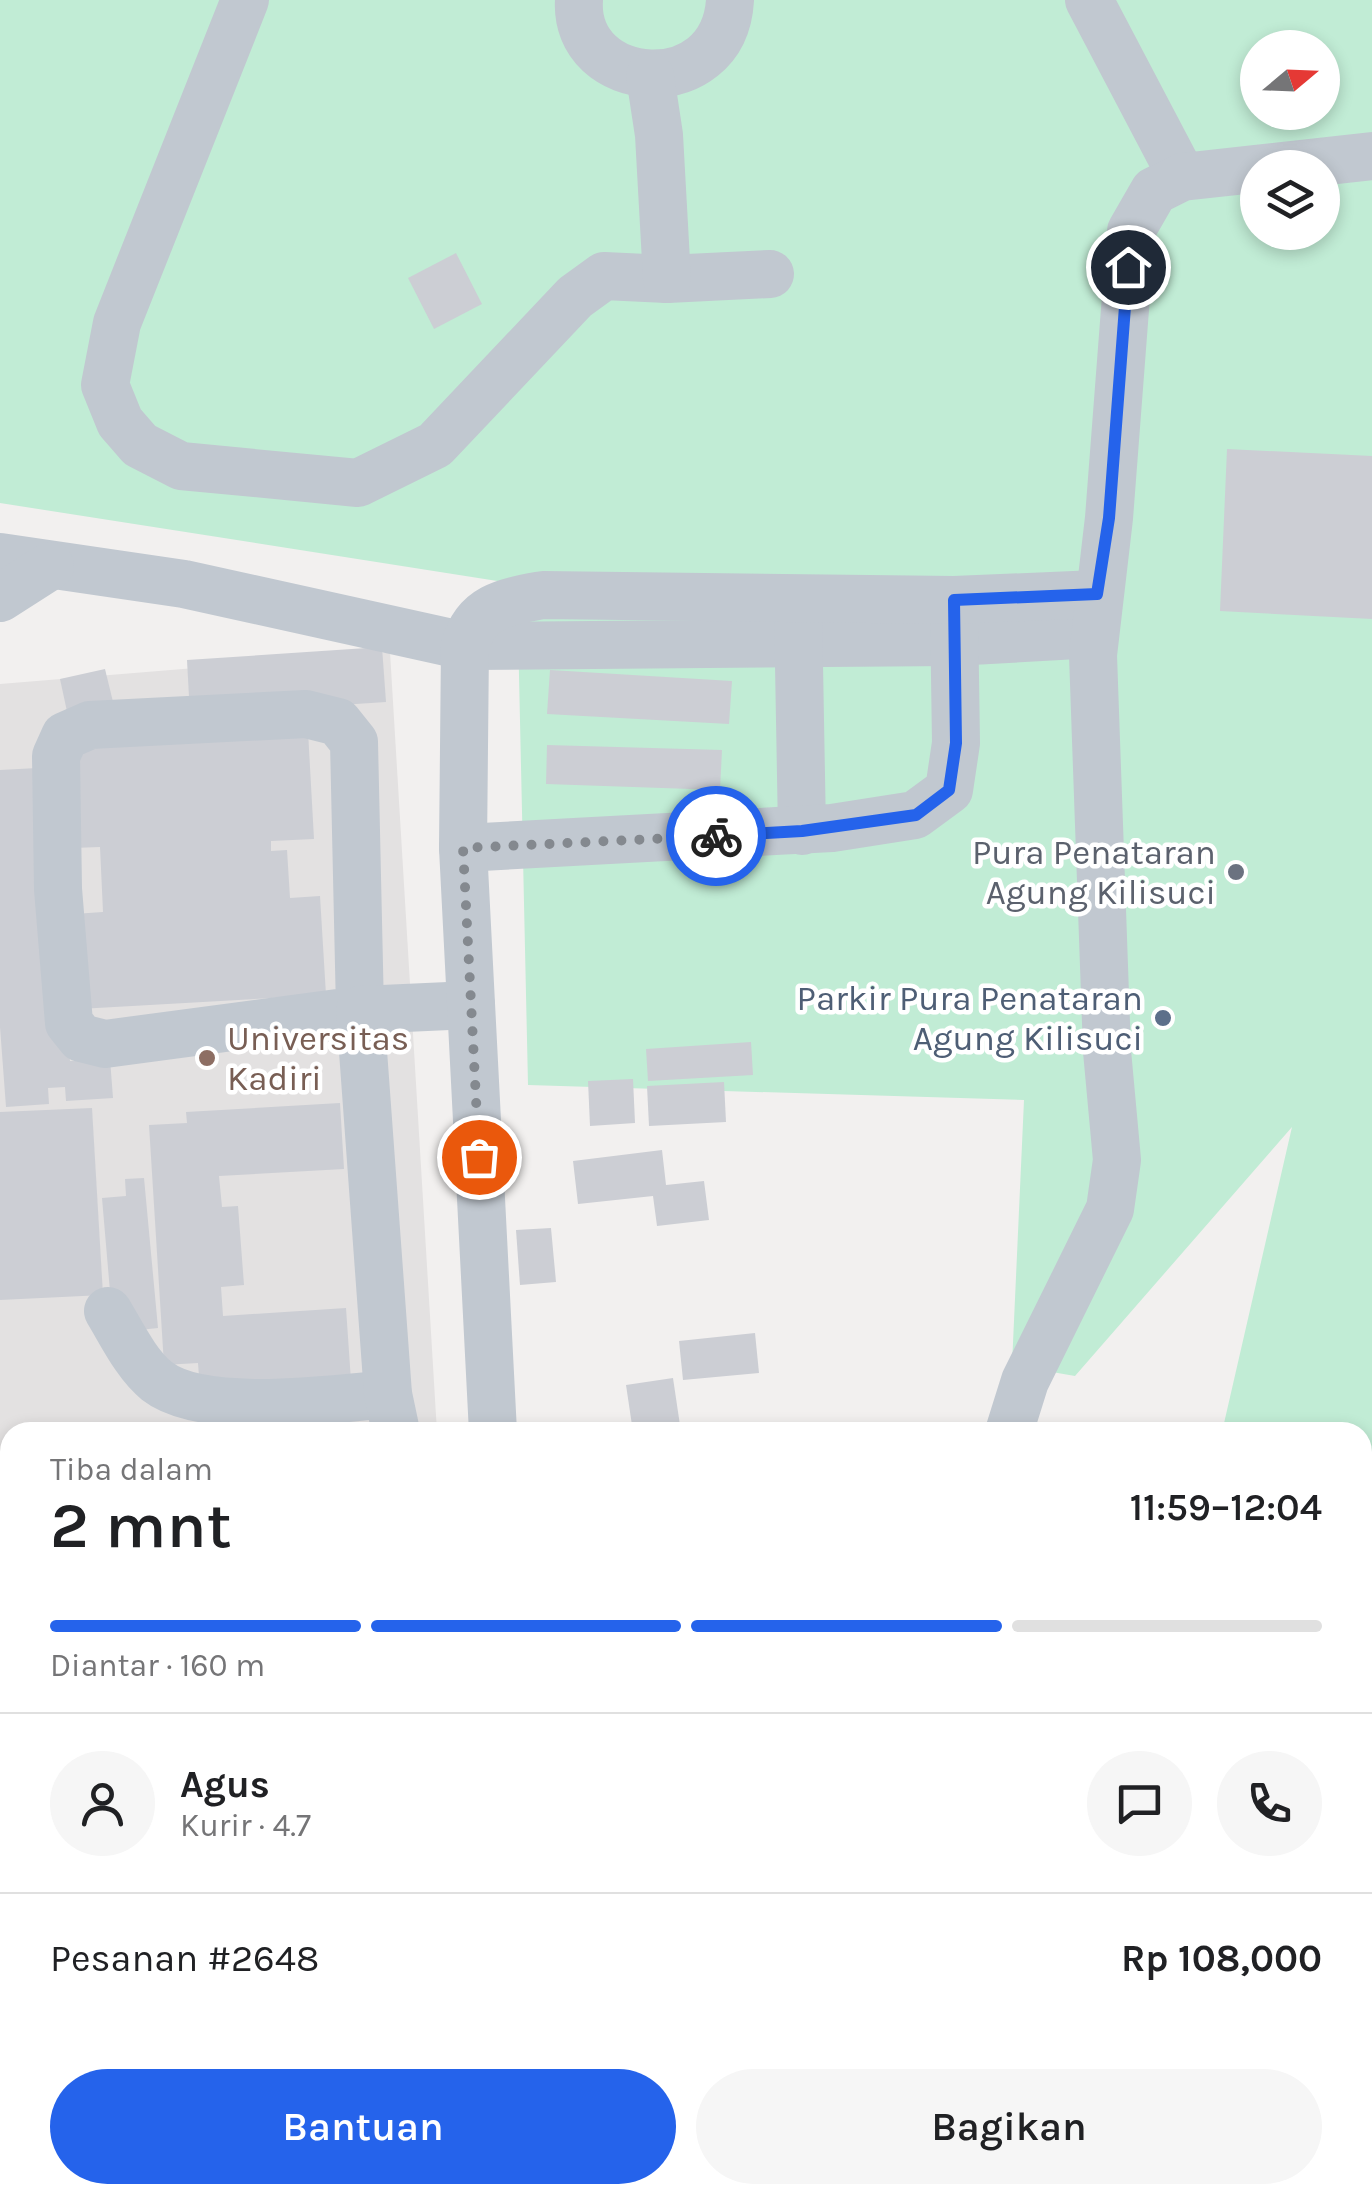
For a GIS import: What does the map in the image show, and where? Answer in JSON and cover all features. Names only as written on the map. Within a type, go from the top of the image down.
[{"type":"street","points":[[246,0],[117,322],[105,384],[120,422],[140,445],[181,466],[358,483],[436,445],[575,296],[604,276],[668,280],[770,274]]},
{"type":"street","points":[[579,0],[578,11],[591,43],[617,66],[650,76],[684,70],[712,50],[729,20],[730,0]]},
{"type":"street","points":[[1089,0],[1182,177]]},
{"type":"street","points":[[650,76],[659,135],[668,280]]},
{"type":"street","points":[[1012,1422],[1026,1381],[1110,1209],[1117,1160],[1107,1051],[1102,832],[1094,744],[1096,614],[1109,518],[1131,231],[1154,191],[1182,177],[1372,156]]},
{"type":"street","points":[[0,557],[184,584],[465,646]]},
{"type":"street","points":[[0,598],[50,566]]},
{"type":"street","points":[[493,1422],[463,848],[465,646],[470,628],[493,604],[542,595],[798,619],[953,621],[1096,614]]},
{"type":"street","points":[[798,619],[802,831]]},
{"type":"street","points":[[463,848],[802,831],[916,815],[949,790],[956,743],[953,621]]},
{"type":"street","points":[[108,1311],[141,1364],[168,1388],[214,1400],[392,1413],[360,1010],[354,742],[338,722],[306,714],[90,725],[66,736],[56,756],[58,889],[69,1023],[81,1038],[105,1044],[360,1010],[472,1005]]},
{"type":"shaded area","name":"Universitas Kadiri","points":[[390,652],[436,1422],[0,1422],[0,684]]},
{"type":"green space","points":[[0,0],[1372,0],[1372,1422],[1224,1422],[1292,1127],[1075,1376],[1012,1365],[1024,1100],[528,1085],[517,584],[0,503]]},
{"type":"building","points":[[456,253],[482,304],[434,329],[408,278]]},
{"type":"building","points":[[1227,449],[1372,456],[1372,619],[1220,611]]},
{"type":"building","points":[[382,647],[386,702],[190,715],[187,660]]},
{"type":"building","points":[[105,669],[114,706],[68,716],[60,679]]},
{"type":"building","points":[[550,670],[732,681],[729,724],[547,714]]},
{"type":"building","points":[[308,731],[314,839],[271,841],[271,851],[287,850],[290,898],[320,896],[326,995],[79,1009],[74,914],[103,912],[100,847],[73,848],[67,744]]},
{"type":"building","points":[[547,745],[722,750],[720,790],[546,784]]},
{"type":"building","points":[[37,768],[70,1061],[110,1059],[113,1098],[66,1101],[65,1087],[48,1088],[49,1104],[6,1107],[0,1027],[0,770]]},
{"type":"building","points":[[751,1042],[753,1075],[648,1081],[646,1049]]},
{"type":"building","points":[[633,1079],[635,1123],[590,1126],[588,1081]]},
{"type":"building","points":[[724,1082],[726,1122],[649,1126],[647,1086]]},
{"type":"building","points":[[340,1103],[344,1169],[219,1176],[222,1207],[238,1206],[244,1285],[221,1287],[223,1316],[346,1308],[351,1381],[200,1390],[198,1363],[164,1365],[149,1125],[187,1123],[186,1112]]},
{"type":"building","points":[[92,1108],[103,1295],[0,1300],[0,1112]]},
{"type":"building","points":[[662,1150],[666,1185],[704,1181],[709,1220],[657,1226],[653,1196],[578,1204],[573,1161]]},
{"type":"building","points":[[144,1178],[158,1328],[130,1331],[111,1303],[102,1198],[126,1196],[125,1179]]},
{"type":"building","points":[[551,1228],[556,1282],[520,1285],[516,1230]]},
{"type":"building","points":[[755,1333],[759,1373],[683,1380],[679,1341]]},
{"type":"building","points":[[673,1378],[680,1422],[632,1422],[626,1385]]},
{"type":"way so far","points":[[479,1157],[463,848],[716,836]]},
{"type":"place","name":"Pura Penataran Agung Kilisuci","points":[[1236,872]]},
{"type":"place","name":"Parkir Pura Penataran Agung Kilisuci","points":[[1163,1018]]},
{"type":"place","name":"Universitas Kadiri","points":[[207,1058]]},
{"type":"route","points":[[716,836],[832,828],[916,815],[949,790],[956,743],[954,600],[1097,594],[1109,518],[1128,267]]}]
